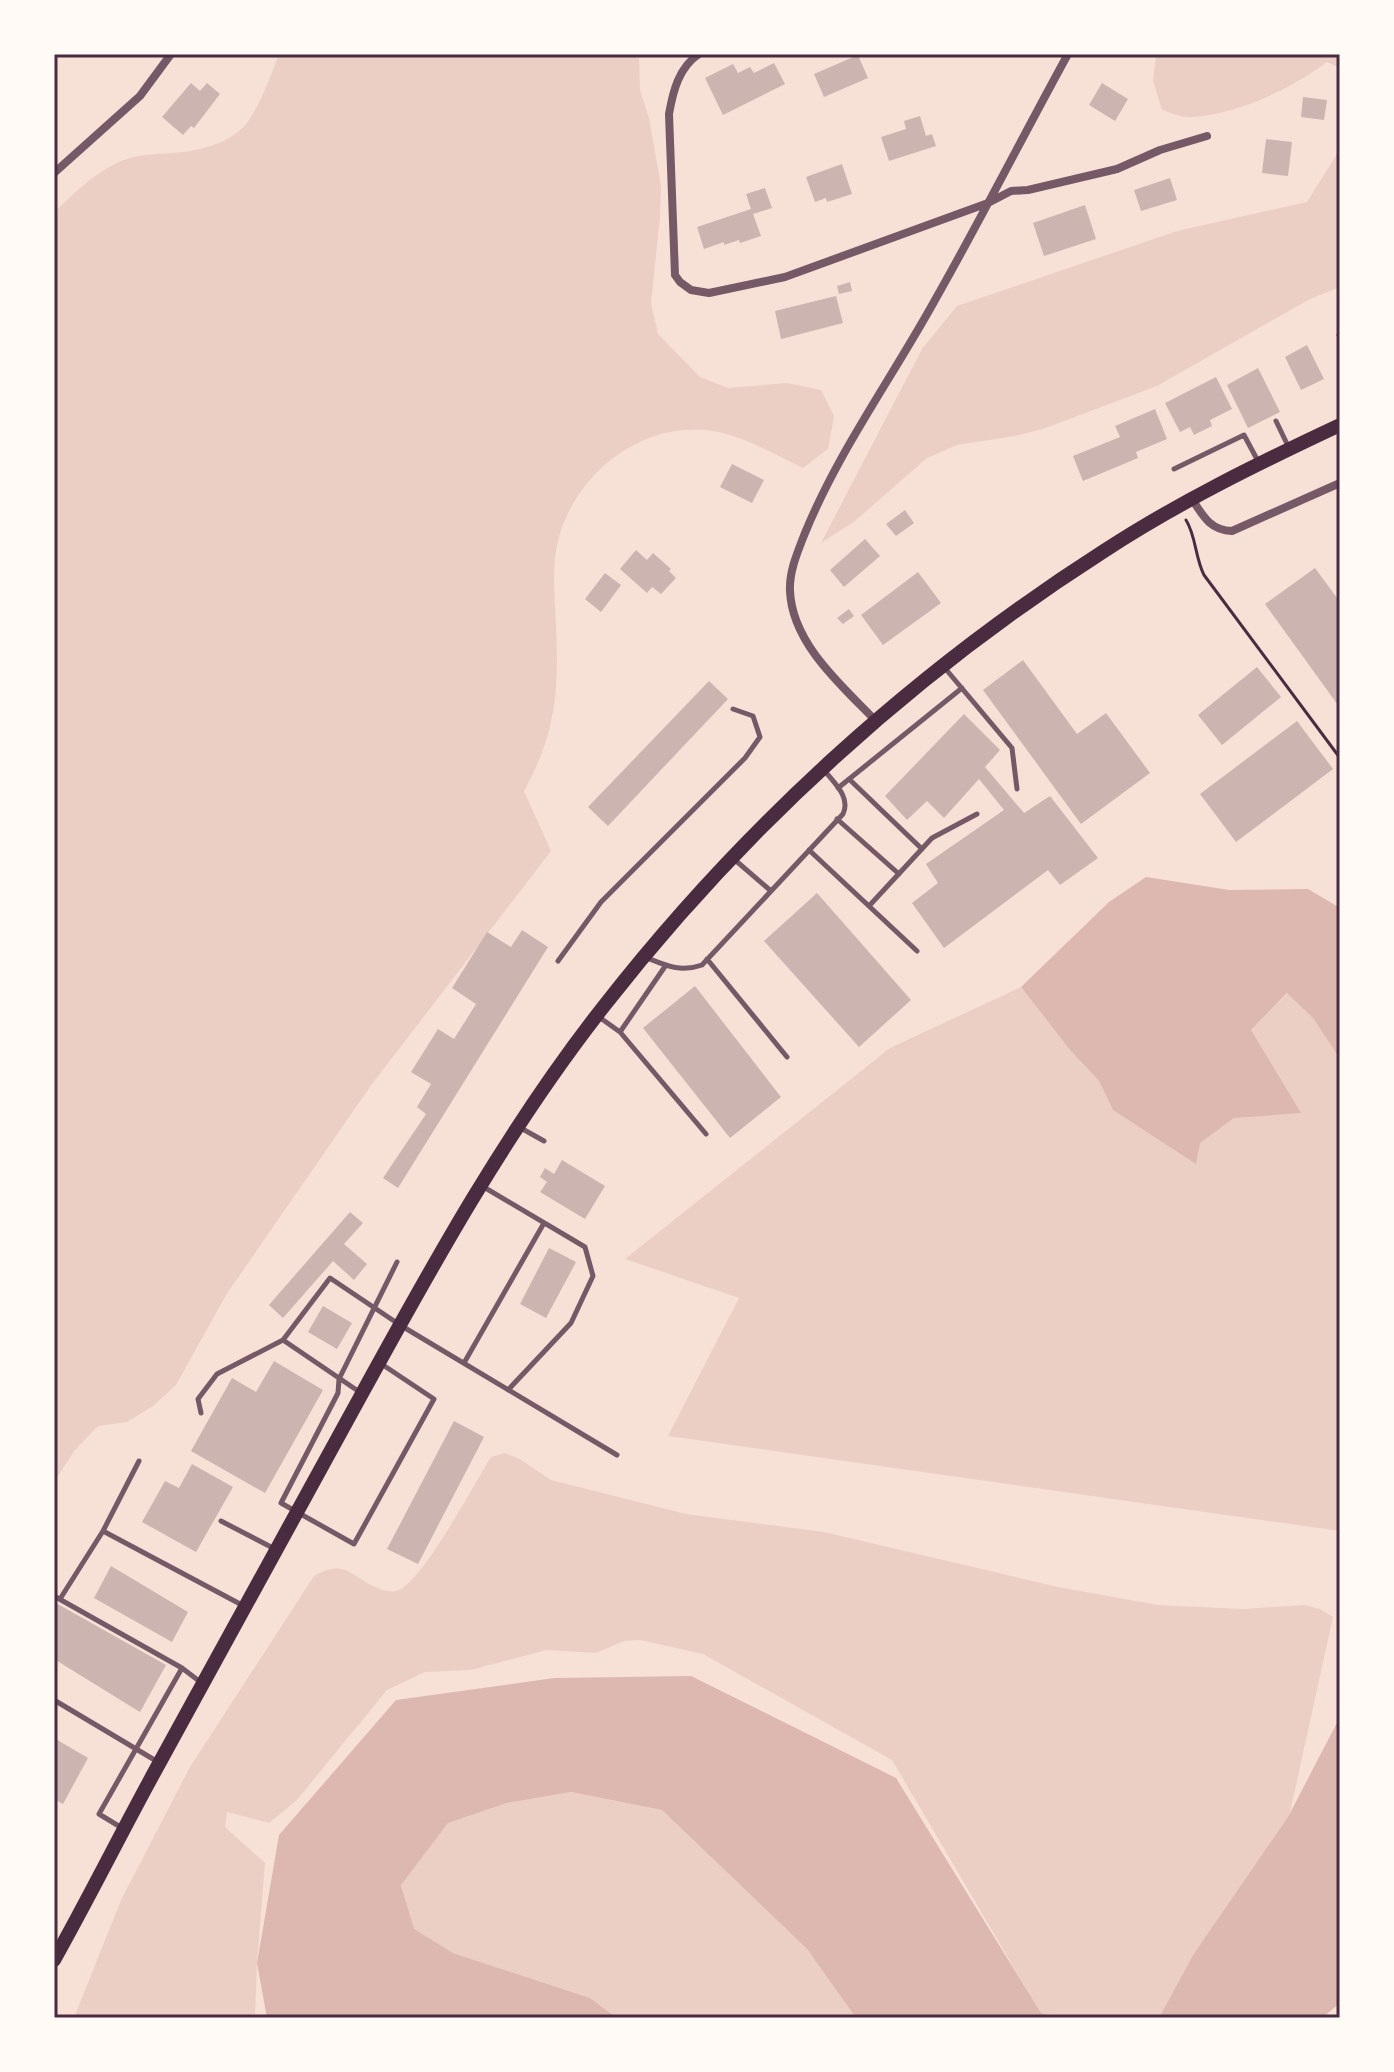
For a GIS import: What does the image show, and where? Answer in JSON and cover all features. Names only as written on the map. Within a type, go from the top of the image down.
[{"type":"main road","points":[[54,1960],[295,1513],[481,1185],[518,1126],[597,1015],[644,957],[732,858],[823,768],[875,720],[943,666],[1043,591],[1108,548],[1259,463],[1340,425]]},
{"type":"street","points":[[54,173],[140,96],[171,54]]},
{"type":"street","points":[[699,54],[682,72],[673,92],[669,114],[675,275],[691,290],[709,293],[785,277],[988,203],[1011,191],[1028,190],[1117,169],[1160,150],[1207,136]]},
{"type":"street","points":[[875,720],[828,670],[800,629],[791,608],[789,587],[794,561],[813,514],[847,447],[934,302],[1068,54]]},
{"type":"street","points":[[1192,499],[1207,522],[1222,531],[1232,531],[1340,483]]},
{"type":"lane","points":[[1276,421],[1289,449]]},
{"type":"lane","points":[[1174,469],[1244,435],[1259,463]]},
{"type":"lane","points":[[943,666],[1012,748],[1017,789]]},
{"type":"lane","points":[[838,789],[962,688]]},
{"type":"lane","points":[[558,961],[601,902],[745,758],[760,737],[753,716],[733,709]]},
{"type":"lane","points":[[644,957],[690,970],[702,965],[846,807],[823,768]]},
{"type":"lane","points":[[849,779],[922,849]]},
{"type":"lane","points":[[869,906],[932,838],[977,814]]},
{"type":"lane","points":[[837,819],[899,874]]},
{"type":"lane","points":[[809,850],[917,951]]},
{"type":"lane","points":[[732,858],[771,891]]},
{"type":"lane","points":[[707,959],[787,1057]]},
{"type":"lane","points":[[620,1032],[666,965]]},
{"type":"lane","points":[[597,1015],[620,1032],[706,1134]]},
{"type":"lane","points":[[518,1126],[544,1141]]},
{"type":"lane","points":[[481,1185],[585,1247],[593,1276],[571,1323],[508,1390]]},
{"type":"lane","points":[[464,1363],[544,1223]]},
{"type":"lane","points":[[379,1362],[434,1399],[354,1544],[281,1503],[338,1393],[339,1379],[397,1262]]},
{"type":"lane","points":[[201,1413],[198,1399],[217,1374],[283,1340],[330,1278],[400,1325],[617,1455]]},
{"type":"lane","points":[[283,1340],[362,1394]]},
{"type":"lane","points":[[139,1461],[103,1531],[57,1598],[182,1668],[203,1684]]},
{"type":"lane","points":[[221,1521],[276,1549]]},
{"type":"lane","points":[[103,1531],[246,1608]]},
{"type":"lane","points":[[124,1829],[99,1814],[182,1668]]},
{"type":"lane","points":[[54,1700],[159,1763]]},
{"type":"path","points":[[1178,507],[1194,532],[1194,548],[1204,575],[1340,758]]},
{"type":"shaded area","points":[[279,54],[639,54],[640,90],[649,118],[661,186],[651,303],[658,334],[700,377],[728,388],[787,383],[821,390],[834,416],[828,449],[803,468],[741,439],[719,432],[692,430],[666,433],[641,441],[597,472],[580,492],[567,516],[556,551],[557,671],[553,711],[543,750],[524,791],[551,851],[372,1084],[226,1295],[176,1385],[153,1406],[127,1422],[98,1426],[75,1450],[54,1482],[54,212],[92,179],[125,159],[198,150],[234,135],[246,124],[258,105]]},
{"type":"shaded area","points":[[1156,54],[1340,54],[1340,68],[1327,62],[1297,82],[1246,105],[1211,115],[1189,117],[1162,110],[1153,81]]},
{"type":"shaded area","points":[[1340,149],[1340,287],[1310,299],[1157,386],[1043,429],[957,445],[927,458],[855,521],[821,543],[922,349],[957,306],[1177,231],[1307,202]]},
{"type":"shaded area","points":[[1146,877],[1229,890],[1308,889],[1340,908],[1340,1059],[1313,1018],[1287,993],[1251,1030],[1301,1113],[1234,1118],[1200,1143],[1196,1164],[1113,1110],[1099,1081],[1070,1050],[1021,987],[1109,902]]},
{"type":"shaded area","points":[[1021,987],[1070,1050],[1099,1081],[1113,1110],[1200,1143],[1234,1118],[1251,1030],[1288,993],[1313,1018],[1340,1059],[1340,1531],[668,1436],[739,1298],[625,1259],[890,1048]]},
{"type":"shaded area","points":[[505,1453],[520,1459],[551,1480],[686,1514],[824,1532],[1058,1587],[1158,1605],[1243,1609],[1304,1605],[1320,1609],[1333,1617],[1289,1817],[1193,1955],[1157,2018],[1060,2018],[1041,2014],[892,1760],[703,1654],[640,1640],[624,1641],[596,1653],[546,1650],[471,1670],[425,1672],[387,1690],[296,1801],[269,1823],[227,1812],[225,1827],[265,1863],[255,2018],[74,2018],[121,1900],[190,1767],[314,1576],[340,1569],[381,1590],[399,1590],[435,1550],[491,1457]]},
{"type":"shaded area","points":[[691,1676],[896,1778],[1041,2013],[1060,2018],[856,2018],[807,1949],[662,1810],[571,1792],[507,1803],[448,1823],[401,1885],[414,1929],[453,1953],[590,1998],[617,2018],[267,2018],[257,1963],[279,1835],[396,1700],[554,1678]]},
{"type":"shaded area","points":[[1340,1717],[1340,2003],[1322,2018],[1157,2018],[1193,1955],[1288,1817]]},
{"type":"shaded area","points":[[571,1792],[662,1810],[807,1949],[856,2018],[617,2018],[590,1998],[453,1953],[413,1929],[401,1884],[448,1823],[507,1803]]},
{"type":"building","points":[[858,55],[868,78],[824,97],[814,74]]},
{"type":"building","points":[[774,63],[785,84],[723,115],[705,78],[733,64],[738,73],[750,67],[754,73]]},
{"type":"building","points":[[191,83],[200,91],[207,83],[220,94],[194,128],[191,126],[183,135],[162,117]]},
{"type":"building","points":[[1102,83],[1128,99],[1115,121],[1089,105]]},
{"type":"building","points":[[1303,97],[1327,100],[1324,120],[1301,117]]},
{"type":"building","points":[[920,116],[926,136],[932,134],[936,146],[889,161],[881,137],[906,129],[904,121]]},
{"type":"building","points":[[1266,139],[1292,142],[1288,176],[1262,173]]},
{"type":"building","points":[[842,164],[852,194],[827,202],[826,198],[815,202],[806,177]]},
{"type":"building","points":[[1170,178],[1177,200],[1141,211],[1134,190]]},
{"type":"building","points":[[765,188],[772,208],[753,214],[761,236],[704,249],[697,227],[751,209],[746,194]]},
{"type":"building","points":[[1085,205],[1096,239],[1044,256],[1033,223]]},
{"type":"building","points":[[850,282],[852,291],[839,294],[837,286]]},
{"type":"building","points":[[836,296],[843,323],[781,339],[775,311]]},
{"type":"building","points":[[1307,345],[1324,379],[1301,390],[1285,357]]},
{"type":"building","points":[[1258,368],[1280,412],[1248,428],[1227,385]]},
{"type":"building","points":[[1216,377],[1232,409],[1210,420],[1212,426],[1194,435],[1190,427],[1180,432],[1165,403]]},
{"type":"building","points":[[1155,409],[1167,439],[1136,452],[1138,458],[1083,481],[1073,456],[1120,437],[1115,426]]},
{"type":"building","points":[[732,464],[764,480],[752,503],[720,487]]},
{"type":"building","points":[[905,510],[914,523],[896,536],[886,524]]},
{"type":"building","points":[[865,539],[880,556],[844,587],[830,570]]},
{"type":"building","points":[[636,550],[647,560],[653,553],[671,569],[669,571],[676,578],[661,594],[652,587],[647,593],[620,569]]},
{"type":"building","points":[[1315,568],[1340,602],[1340,708],[1265,604]]},
{"type":"building","points":[[918,572],[941,603],[883,645],[861,615]]},
{"type":"building","points":[[605,573],[621,585],[601,612],[585,599]]},
{"type":"building","points":[[849,609],[854,616],[843,624],[837,618]]},
{"type":"building","points":[[1023,660],[1077,734],[1106,713],[1150,773],[1081,824],[983,690]]},
{"type":"building","points":[[1257,667],[1281,697],[1222,745],[1198,715]]},
{"type":"building","points":[[709,681],[728,699],[608,826],[588,807]]},
{"type":"building","points":[[964,714],[1000,750],[985,767],[1024,813],[1050,796],[1098,858],[1060,885],[1048,870],[944,948],[912,903],[938,883],[926,864],[1004,810],[979,779],[944,818],[927,801],[907,820],[885,796]]},
{"type":"building","points":[[1297,721],[1333,769],[1236,842],[1200,794]]},
{"type":"building","points":[[817,893],[911,1000],[859,1047],[764,941]]},
{"type":"building","points":[[522,930],[548,947],[398,1188],[383,1178],[426,1114],[417,1107],[431,1084],[411,1072],[438,1029],[454,1039],[476,1004],[452,988],[487,932],[511,947]]},
{"type":"building","points":[[695,986],[781,1097],[730,1138],[643,1028]]},
{"type":"building","points":[[562,1160],[605,1186],[585,1219],[540,1192],[547,1182],[540,1177],[545,1168],[554,1174]]},
{"type":"building","points":[[350,1212],[363,1223],[344,1244],[367,1264],[354,1280],[333,1261],[283,1318],[269,1305]]},
{"type":"building","points":[[549,1248],[576,1262],[546,1318],[520,1304]]},
{"type":"building","points":[[323,1306],[352,1323],[337,1349],[308,1332]]},
{"type":"building","points":[[274,1361],[323,1390],[265,1493],[191,1451],[232,1378],[256,1392]]},
{"type":"building","points":[[454,1421],[484,1437],[418,1564],[387,1549]]},
{"type":"building","points":[[192,1464],[233,1487],[196,1552],[142,1522],[165,1481],[179,1488]]},
{"type":"building","points":[[111,1566],[188,1612],[172,1642],[94,1598]]},
{"type":"building","points":[[54,1602],[166,1665],[140,1712],[54,1659]]},
{"type":"building","points":[[54,1738],[88,1758],[63,1804],[54,1799]]}]
